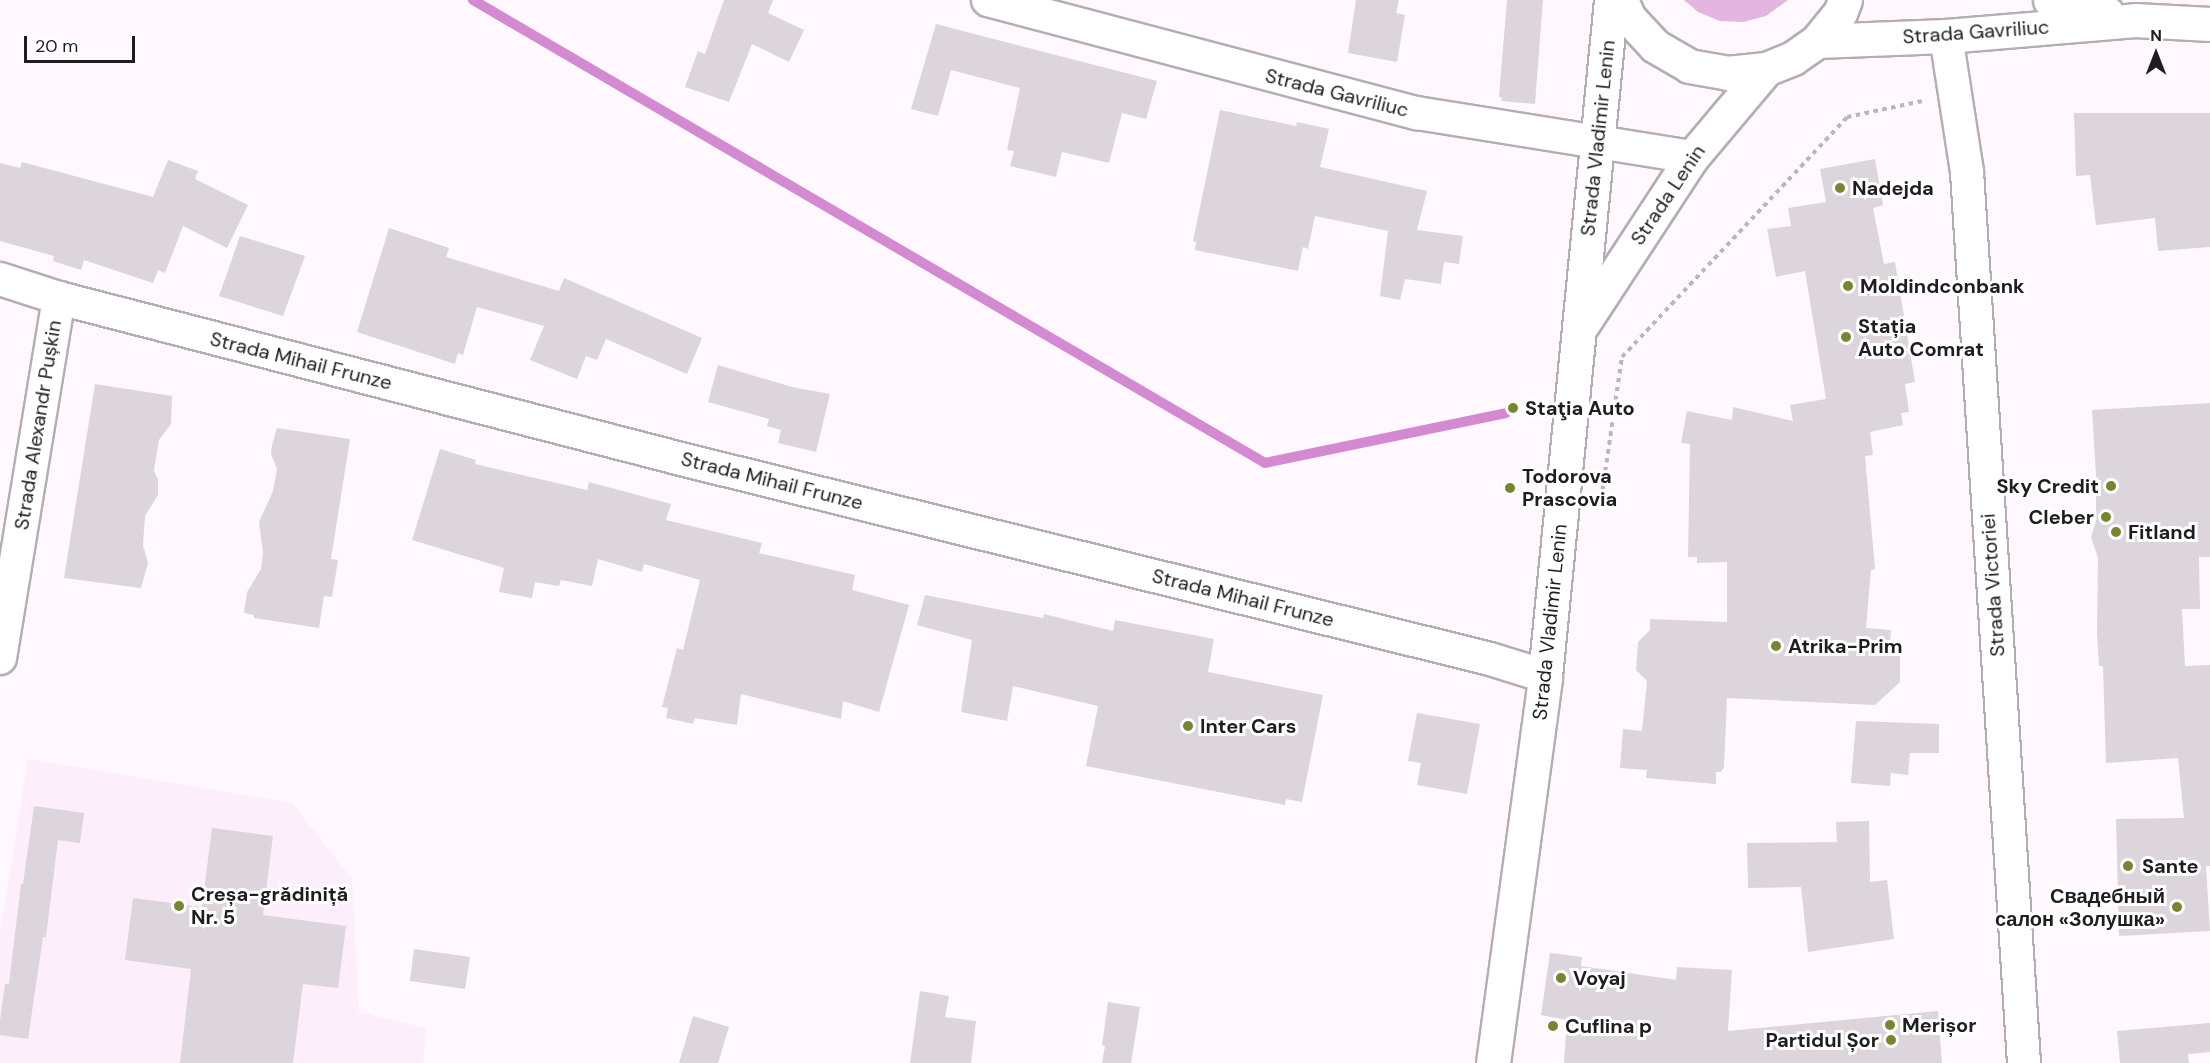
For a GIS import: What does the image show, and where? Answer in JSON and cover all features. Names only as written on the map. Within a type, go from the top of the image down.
[{"type":"main road","name":"Strada Vladimir Lenin","points":[[1492,1063],[1545,676],[1611,0]]},
{"type":"main road","points":[[1621,0],[1629,18],[1655,46],[1689,66],[1727,73],[1766,69],[1793,58],[1817,40],[1840,13],[1845,0]]},
{"type":"main road","name":"Strada Gavriliuc","points":[[2050,0],[2135,20]]},
{"type":"main road","name":"Strada Gavriliuc","points":[[1817,40],[1946,36],[2135,20],[2210,24]]},
{"type":"main road","name":"Strada Lenin","points":[[1580,328],[1692,157],[1766,69]]},
{"type":"street","name":"Strada Gavriliuc","points":[[988,0],[1417,113],[1692,157]]},
{"type":"street","name":"Strada Victoriei","points":[[1946,36],[1966,172],[2024,1063]]},
{"type":"street","name":"Strada Mihail Frunze","points":[[0,279],[58,298],[689,461],[1491,659],[1545,676]]},
{"type":"street","name":"Strada Alexandr Pușkin","points":[[0,658],[58,298]]},
{"type":"path","points":[[1600,510],[1622,357],[1847,117],[1954,94]]},
{"type":"shaded area","points":[[1684,0],[1788,0],[1766,16],[1743,22],[1720,21],[1698,12]]},
{"type":"shaded area","name":"Creșa-grădiniță Nr. 5","points":[[28,759],[292,803],[352,879],[359,1012],[426,1028],[423,1063],[0,1063],[0,934]]},
{"type":"building","points":[[724,0],[773,0],[768,13],[804,30],[789,62],[752,44],[729,102],[685,87],[698,51],[705,54]]},
{"type":"building","points":[[1356,0],[1399,0],[1396,13],[1405,15],[1397,62],[1348,53]]},
{"type":"building","points":[[1507,0],[1543,0],[1535,104],[1501,101],[1502,98],[1499,97]]},
{"type":"building","points":[[936,24],[1157,81],[1146,119],[1122,113],[1109,163],[1062,152],[1056,177],[1010,166],[1014,151],[1007,150],[1020,88],[951,70],[938,116],[911,109]]},
{"type":"building","points":[[1220,110],[1296,126],[1297,122],[1329,129],[1320,167],[1427,191],[1417,230],[1463,236],[1459,264],[1444,262],[1441,284],[1405,279],[1400,300],[1380,296],[1388,231],[1315,216],[1308,249],[1303,247],[1298,271],[1195,250],[1196,242],[1193,241]]},
{"type":"building","points":[[2074,113],[2210,113],[2210,247],[2158,251],[2155,218],[2096,225],[2090,175],[2076,176]]},
{"type":"building","points":[[1875,159],[1883,205],[1873,208],[1884,264],[1895,262],[1915,382],[1905,384],[1909,412],[1901,413],[1903,425],[1870,432],[1873,455],[1865,456],[1875,569],[1871,570],[1866,628],[1891,630],[1890,643],[1900,654],[1900,682],[1875,705],[1727,698],[1724,767],[1721,772],[1716,772],[1716,784],[1646,778],[1647,770],[1620,768],[1623,729],[1642,731],[1647,681],[1636,670],[1638,642],[1650,630],[1650,619],[1727,622],[1727,562],[1697,563],[1697,557],[1688,557],[1690,444],[1681,443],[1687,411],[1732,420],[1733,407],[1793,421],[1790,405],[1826,399],[1805,271],[1776,277],[1767,229],[1791,226],[1788,208],[1826,202],[1820,169]]},
{"type":"building","points":[[168,160],[198,171],[195,179],[248,205],[227,248],[183,226],[165,273],[158,270],[153,283],[84,260],[81,270],[53,261],[54,256],[0,241],[0,163],[20,168],[22,162],[153,197]]},
{"type":"building","points":[[389,228],[449,248],[446,257],[559,291],[564,278],[702,338],[687,374],[606,339],[597,360],[586,356],[577,379],[530,360],[544,326],[477,307],[463,355],[458,353],[455,364],[357,332]]},
{"type":"building","points":[[240,236],[305,256],[283,316],[219,296]]},
{"type":"building","points":[[718,365],[792,387],[830,394],[816,452],[778,443],[781,430],[767,426],[769,419],[708,402]]},
{"type":"building","points":[[95,384],[172,396],[171,424],[159,440],[154,470],[158,480],[158,495],[145,516],[143,545],[148,563],[141,588],[64,578]]},
{"type":"building","points":[[2210,403],[2210,557],[2199,557],[2200,609],[2182,609],[2185,666],[2210,665],[2210,866],[2206,866],[2210,931],[2119,936],[2116,819],[2184,818],[2178,758],[2106,763],[2103,666],[2099,666],[2097,634],[2098,558],[2091,537],[2096,521],[2092,410]]},
{"type":"building","points":[[277,428],[350,439],[331,559],[338,560],[332,597],[324,596],[319,628],[254,618],[254,615],[244,613],[247,592],[261,569],[263,553],[259,522],[273,491],[277,469],[271,454]]},
{"type":"building","points":[[440,449],[476,460],[475,464],[587,490],[589,482],[671,504],[666,520],[762,543],[759,553],[855,575],[852,590],[909,605],[879,712],[843,701],[841,719],[741,694],[737,725],[695,718],[693,724],[666,718],[668,708],[662,707],[677,648],[683,650],[700,580],[644,564],[642,572],[598,559],[592,586],[561,580],[559,586],[535,582],[532,598],[499,592],[504,568],[412,540]]},
{"type":"building","points":[[925,595],[1043,618],[1044,614],[1113,631],[1115,620],[1214,639],[1208,672],[1323,695],[1302,802],[1286,799],[1285,805],[1086,766],[1098,706],[1013,686],[1007,721],[961,712],[972,640],[917,625]]},
{"type":"building","points":[[1417,713],[1480,724],[1467,794],[1417,785],[1421,763],[1408,761]]},
{"type":"building","points":[[1856,721],[1939,724],[1939,753],[1910,753],[1908,775],[1891,773],[1890,786],[1851,783]]},
{"type":"building","points":[[34,806],[84,813],[80,843],[58,840],[46,937],[43,937],[28,1039],[0,1035],[0,1021],[5,984],[9,984],[21,884],[23,884]]},
{"type":"building","points":[[1869,821],[1870,882],[1887,880],[1894,939],[1808,952],[1801,887],[1748,888],[1747,843],[1837,842],[1836,822]]},
{"type":"building","points":[[212,828],[273,836],[263,915],[346,926],[338,988],[303,984],[293,1063],[180,1063],[191,969],[125,960],[133,898],[202,907]]},
{"type":"building","points":[[414,949],[470,957],[465,989],[410,981]]},
{"type":"building","points":[[1550,953],[1582,957],[1581,966],[1676,980],[1677,967],[1732,970],[1728,1031],[1938,1011],[1942,1063],[1564,1063],[1567,1020],[1541,1015]]},
{"type":"building","points":[[920,991],[949,996],[945,1017],[976,1021],[971,1063],[910,1063]]},
{"type":"building","points":[[1108,1002],[1140,1007],[1131,1063],[1102,1063]]},
{"type":"building","points":[[693,1016],[729,1027],[718,1063],[679,1063]]},
{"type":"building","points":[[2210,1023],[2210,1052],[2188,1054],[2189,1063],[2120,1063],[2117,1031]]},
{"type":"waterway","points":[[473,0],[1265,463],[1506,413]]},
{"type":"place","name":"Nadejda","points":[[1840,188]]},
{"type":"place","name":"Moldindconbank","points":[[1848,286]]},
{"type":"place","name":"Stația Auto Comrat","points":[[1846,337]]},
{"type":"place","name":"Staţia Auto","points":[[1513,408]]},
{"type":"place","name":"Sky Credit","points":[[2111,486]]},
{"type":"place","name":"Todorova Prascovia","points":[[1510,488]]},
{"type":"place","name":"Cleber","points":[[2106,517]]},
{"type":"place","name":"Fitland","points":[[2116,532]]},
{"type":"place","name":"Atrika-Prim","points":[[1776,646]]},
{"type":"place","name":"Inter Cars","points":[[1188,726]]},
{"type":"place","name":"Sante","points":[[2128,866]]},
{"type":"place","name":"Creșa-grădiniță Nr. 5","points":[[179,906]]},
{"type":"place","name":"Свадебный салон «Золушка»","points":[[2177,907]]},
{"type":"place","name":"Voyaj","points":[[1561,978]]},
{"type":"place","name":"Merișor","points":[[1890,1025]]},
{"type":"place","name":"Cuflina p","points":[[1553,1026]]},
{"type":"place","name":"Partidul Șor","points":[[1891,1040]]}]
